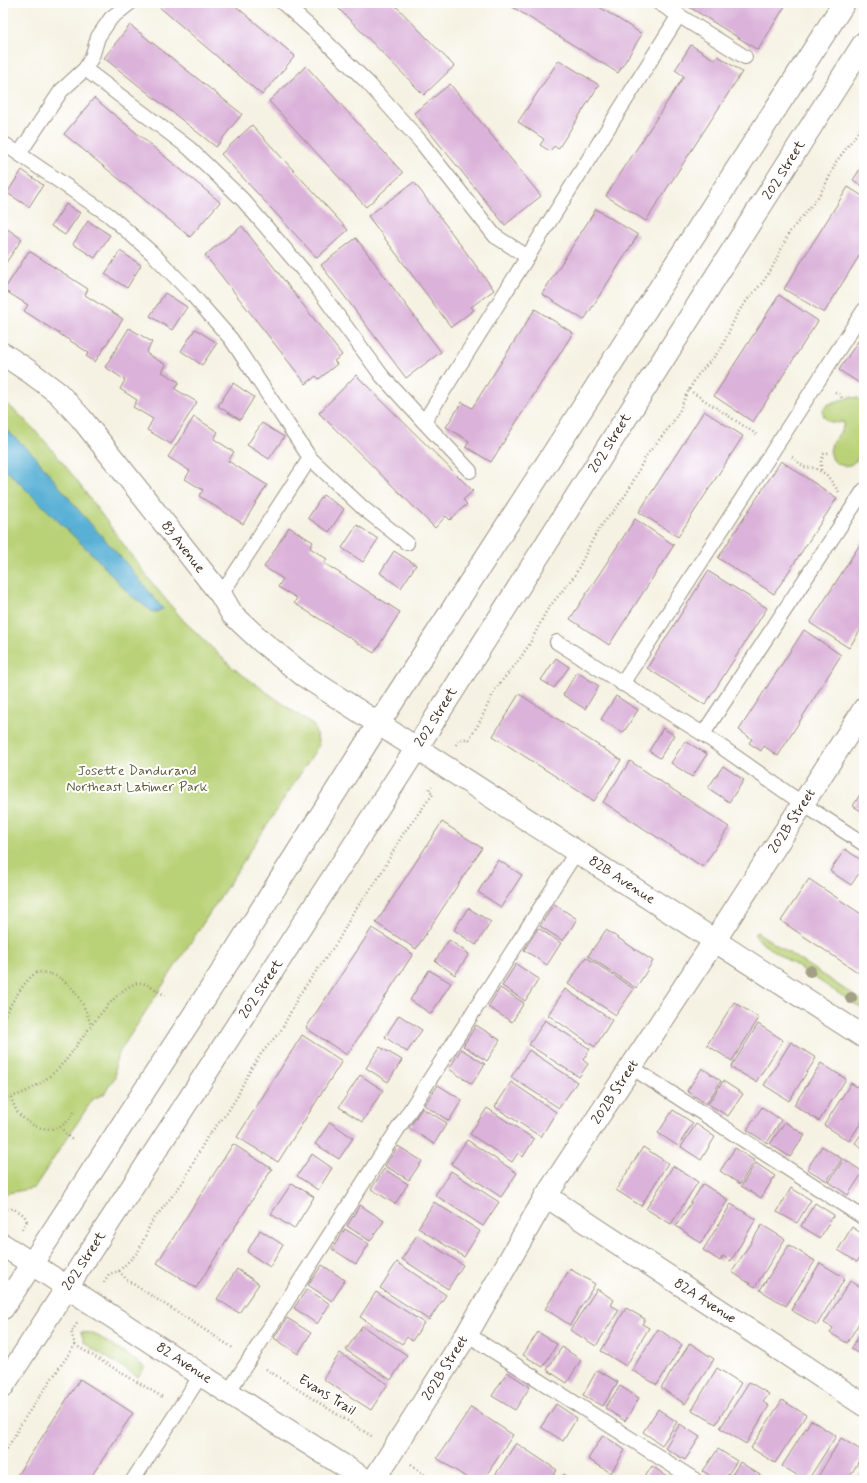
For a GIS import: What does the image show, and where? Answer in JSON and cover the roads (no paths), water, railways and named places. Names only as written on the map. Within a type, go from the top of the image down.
[{"type":"main road","points":[[3,1308],[236,950],[380,723],[844,3]]},
{"type":"main road","name":"202 Street","points":[[3,1386],[416,748],[864,43]]},
{"type":"main road","name":"83 Avenue","points":[[3,354],[58,393],[81,418],[221,595],[232,614],[261,641],[304,675],[380,723]]},
{"type":"main road","name":"202B Street","points":[[374,1480],[466,1334],[546,1196],[715,940],[864,710]]},
{"type":"main road","name":"82B Avenue","points":[[380,723],[416,748],[864,1037]]},
{"type":"main road","name":"82A Avenue","points":[[546,1196],[864,1405]]},
{"type":"main road","name":"82 Avenue","points":[[3,1245],[366,1480]]},
{"type":"lane","points":[[20,154],[61,91],[85,69],[92,57],[98,37],[111,18],[130,3]]},
{"type":"lane","points":[[283,3],[319,35],[368,83],[421,142],[496,236],[528,257]]},
{"type":"lane","points":[[660,3],[745,57]]},
{"type":"lane","points":[[424,422],[679,15]]},
{"type":"lane","points":[[85,69],[189,148],[243,200],[313,282],[382,376],[470,471]]},
{"type":"lane","points":[[3,143],[109,215],[152,253],[189,291],[231,340],[310,458],[363,508],[407,543]]},
{"type":"lane","points":[[622,684],[864,310]]},
{"type":"lane","points":[[221,595],[310,458]]},
{"type":"lane","points":[[703,734],[864,490]]},
{"type":"lane","points":[[557,642],[703,734],[803,804],[864,844]]},
{"type":"lane","points":[[229,1391],[577,851]]},
{"type":"lane","points":[[631,1067],[864,1218]]},
{"type":"lane","points":[[466,1334],[695,1480]]},
{"type":"lane","points":[[133,1480],[201,1374]]},
{"type":"water","points":[[3,427],[33,454],[80,512],[126,563],[163,609],[154,613],[129,594],[97,559],[3,467]]},
{"type":"park label","name":"Josette Dandurand Northeast Latimer Park","points":[[137,780]]}]
